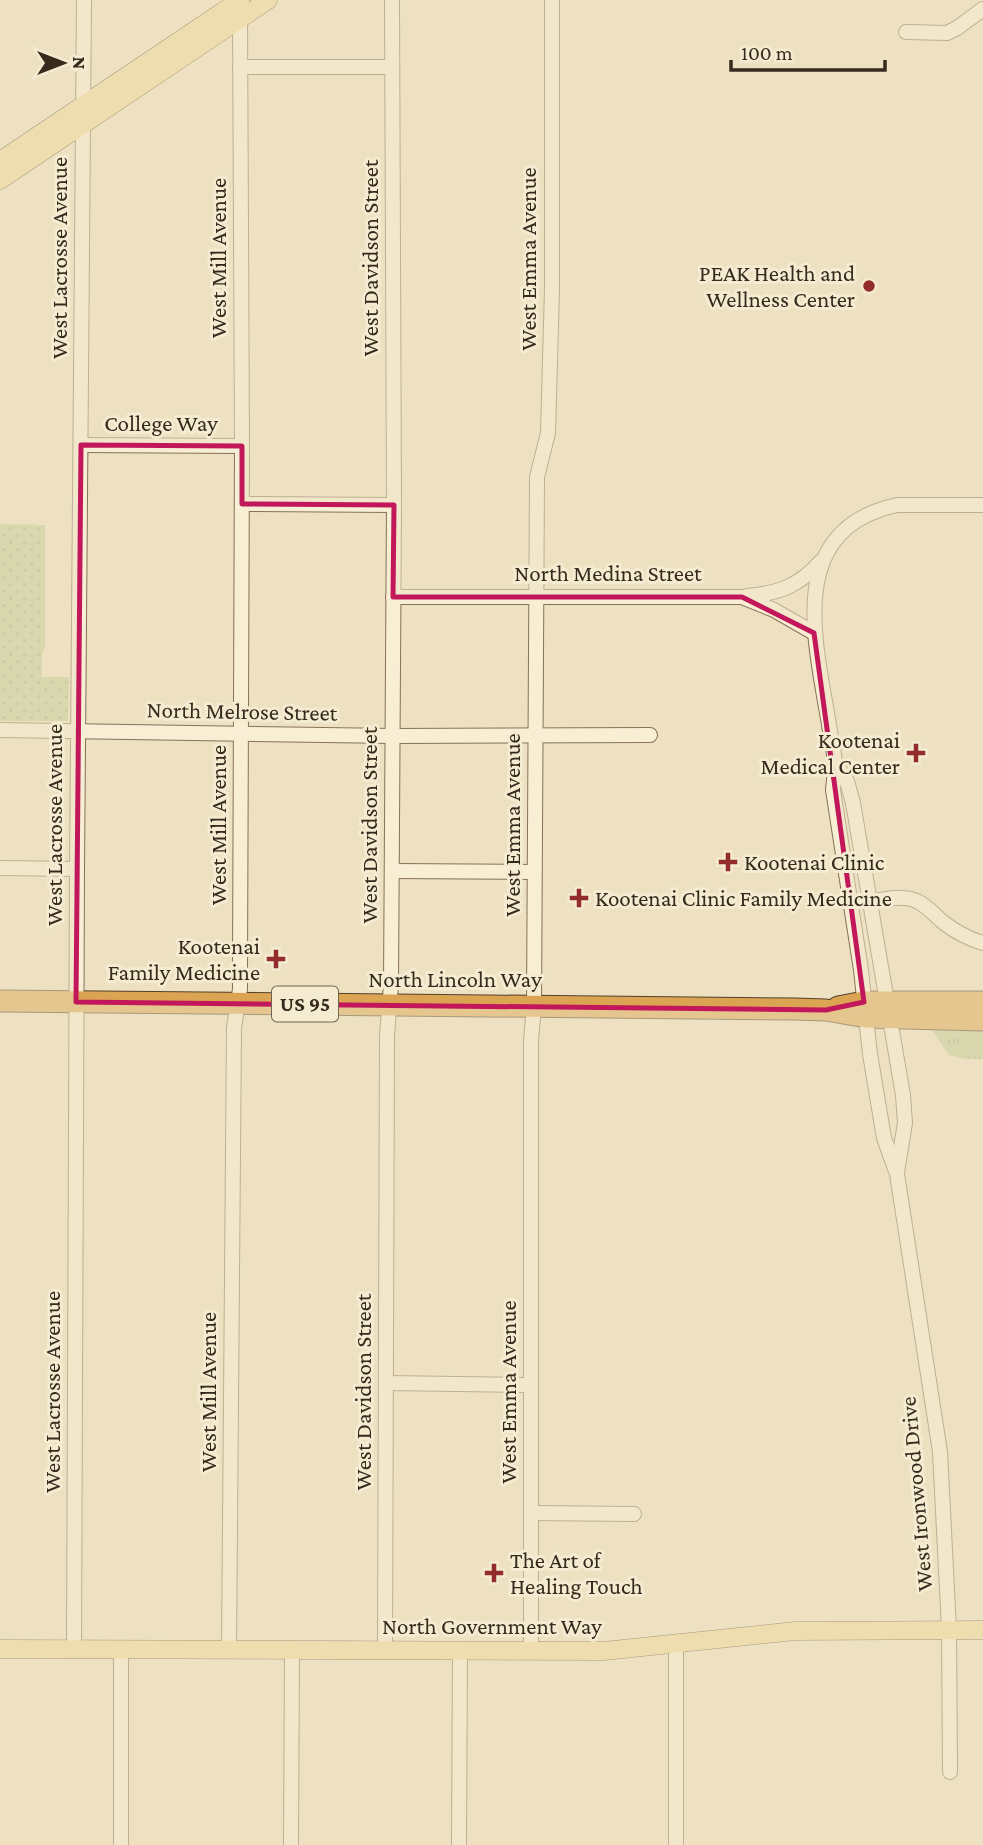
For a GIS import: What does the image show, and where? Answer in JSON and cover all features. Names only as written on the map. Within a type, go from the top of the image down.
[{"type":"highway","name":"North Lincoln Way","points":[[0,1001],[865,1010]]},
{"type":"highway","name":"US 95","points":[[865,1010],[983,1002]]},
{"type":"highway","name":"US 95","points":[[888,1010],[983,1020]]},
{"type":"main road","points":[[0,180],[83,114],[240,0]]},
{"type":"main road","points":[[0,161],[83,114],[268,0]]},
{"type":"main road","name":"North Government Way","points":[[0,1649],[604,1651],[795,1631],[983,1630]]},
{"type":"street","name":"West Lacrosse Avenue","points":[[74,1649],[76,869],[84,0]]},
{"type":"street","name":"West Mill Avenue","points":[[229,1650],[233,1055],[240,989],[240,0]]},
{"type":"street","name":"West Davidson Street","points":[[385,1651],[387,1036],[391,985],[394,505],[392,0]]},
{"type":"street","name":"West Emma Avenue","points":[[531,1651],[531,1041],[534,1006],[537,477],[548,433],[549,408],[552,0]]},
{"type":"street","points":[[906,32],[947,33],[983,9]]},
{"type":"street","points":[[240,66],[392,67]]},
{"type":"street","name":"College Way","points":[[81,445],[242,446]]},
{"type":"street","points":[[242,504],[394,505]]},
{"type":"street","name":"West Ironwood Drive","points":[[950,1772],[949,1629],[940,1452],[897,1174],[884,1138],[865,1010],[833,789],[835,762],[814,633],[814,602],[819,573],[831,545],[861,518],[885,508],[911,505],[983,505]]},
{"type":"street","points":[[742,597],[776,592],[793,585],[806,577],[825,558]]},
{"type":"street","name":"North Medina Street","points":[[393,597],[742,597],[774,610],[814,633]]},
{"type":"street","name":"North Melrose Street","points":[[0,730],[393,736],[650,735]]},
{"type":"street","name":"West Ironwood Drive","points":[[835,762],[847,781],[853,803],[903,1095],[905,1123],[897,1174]]},
{"type":"street","points":[[0,868],[76,869]]},
{"type":"street","points":[[392,871],[534,872]]},
{"type":"street","points":[[870,902],[904,897],[916,900],[959,933],[983,943]]},
{"type":"street","points":[[386,1383],[531,1385]]},
{"type":"street","points":[[531,1513],[634,1514]]},
{"type":"street","points":[[676,1644],[676,1845]]},
{"type":"street","points":[[121,1650],[121,1845]]},
{"type":"street","points":[[291,1845],[292,1650]]},
{"type":"street","points":[[459,1845],[460,1651]]},
{"type":"highlighted area","points":[[81,445],[242,446],[242,504],[394,505],[393,597],[742,597],[814,633],[864,1002],[826,1010],[76,1002]]},
{"type":"green space","points":[[0,524],[45,525],[45,647],[42,653],[42,677],[69,677],[68,721],[0,721]]},
{"type":"green space","points":[[930,1027],[983,1027],[983,1059],[965,1059],[949,1055]]},
{"type":"place","name":"PEAK Health and Wellness Center","points":[[869,286]]},
{"type":"place","name":"Kootenai Medical Center","points":[[916,753]]},
{"type":"place","name":"Kootenai Clinic","points":[[728,862]]},
{"type":"place","name":"Kootenai Clinic Family Medicine","points":[[579,898]]},
{"type":"place","name":"Kootenai Family Medicine","points":[[276,959]]},
{"type":"place","name":"The Art of Healing Touch","points":[[494,1573]]}]
